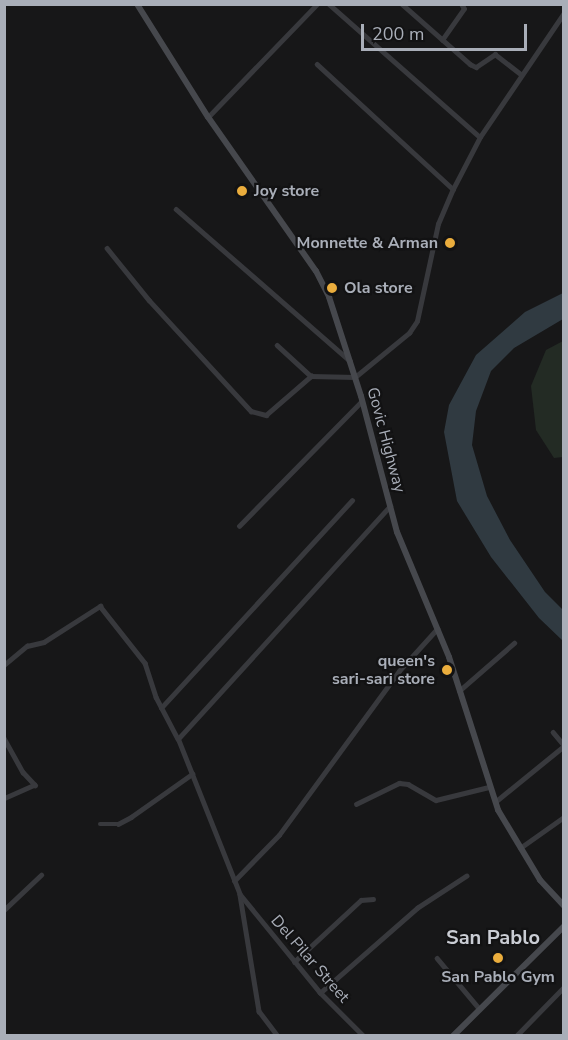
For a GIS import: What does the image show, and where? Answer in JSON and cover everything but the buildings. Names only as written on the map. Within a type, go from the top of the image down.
[{"type":"main road","name":"Govic Highway","points":[[137,4],[208,117],[316,271],[355,376],[397,532],[437,629],[489,787],[520,848],[545,886],[564,906]]},
{"type":"main road","points":[[453,1035],[478,1007],[564,926]]},
{"type":"street","points":[[208,117],[316,4]]},
{"type":"street","points":[[329,4],[480,137]]},
{"type":"street","points":[[402,4],[406,10],[476,67],[495,54],[521,74]]},
{"type":"street","points":[[406,10],[410,4]]},
{"type":"street","points":[[442,40],[464,9],[461,4]]},
{"type":"street","points":[[107,248],[149,300],[251,411],[266,415],[311,376],[355,376],[409,333],[417,321],[438,224],[453,189],[480,137],[564,13]]},
{"type":"street","points":[[317,64],[453,189]]},
{"type":"street","points":[[176,209],[350,361]]},
{"type":"street","points":[[277,345],[311,376]]},
{"type":"street","points":[[239,526],[362,401]]},
{"type":"street","points":[[161,708],[352,500]]},
{"type":"street","points":[[178,739],[390,506]]},
{"type":"street","points":[[4,665],[27,646],[44,642],[100,606],[145,663],[161,708],[178,739],[240,895],[259,1011],[263,1022],[278,1035]]},
{"type":"street","points":[[234,881],[279,835],[399,671],[437,629]]},
{"type":"street","points":[[459,691],[514,642]]},
{"type":"street","points":[[495,802],[564,746],[553,732]]},
{"type":"street","points":[[4,738],[22,772],[35,785],[4,799]]},
{"type":"street","points":[[100,824],[118,824],[131,818],[192,774]]},
{"type":"street","points":[[356,804],[399,783],[408,784],[436,800],[489,787]]},
{"type":"street","points":[[520,848],[564,817]]},
{"type":"street","points":[[4,910],[41,875]]},
{"type":"street","points":[[320,993],[417,908],[466,876]]},
{"type":"street","name":"Del Pilar Street","points":[[240,895],[320,993],[363,1035]]},
{"type":"street","points":[[294,962],[362,900],[373,899]]},
{"type":"street","points":[[437,958],[478,1007]]},
{"type":"street","points":[[516,1035],[564,987]]},
{"type":"shaded area","points":[[563,293],[563,319],[514,348],[491,371],[476,411],[472,445],[487,496],[510,540],[545,592],[563,610],[563,641],[539,618],[491,557],[457,501],[444,432],[449,405],[476,355],[525,312]]},
{"type":"shaded area","points":[[563,341],[563,457],[554,458],[536,430],[531,386],[546,350]]},
{"type":"place","name":"Joy store","points":[[242,191]]},
{"type":"place","name":"Monnette & Arman","points":[[450,243]]},
{"type":"place","name":"Ola store","points":[[332,288]]},
{"type":"place","name":"queen's sari-sari store","points":[[447,670]]},
{"type":"place","name":"San Pablo Gym","points":[[498,958]]},
{"type":"district","name":"San Pablo","points":[[493,937]]}]
